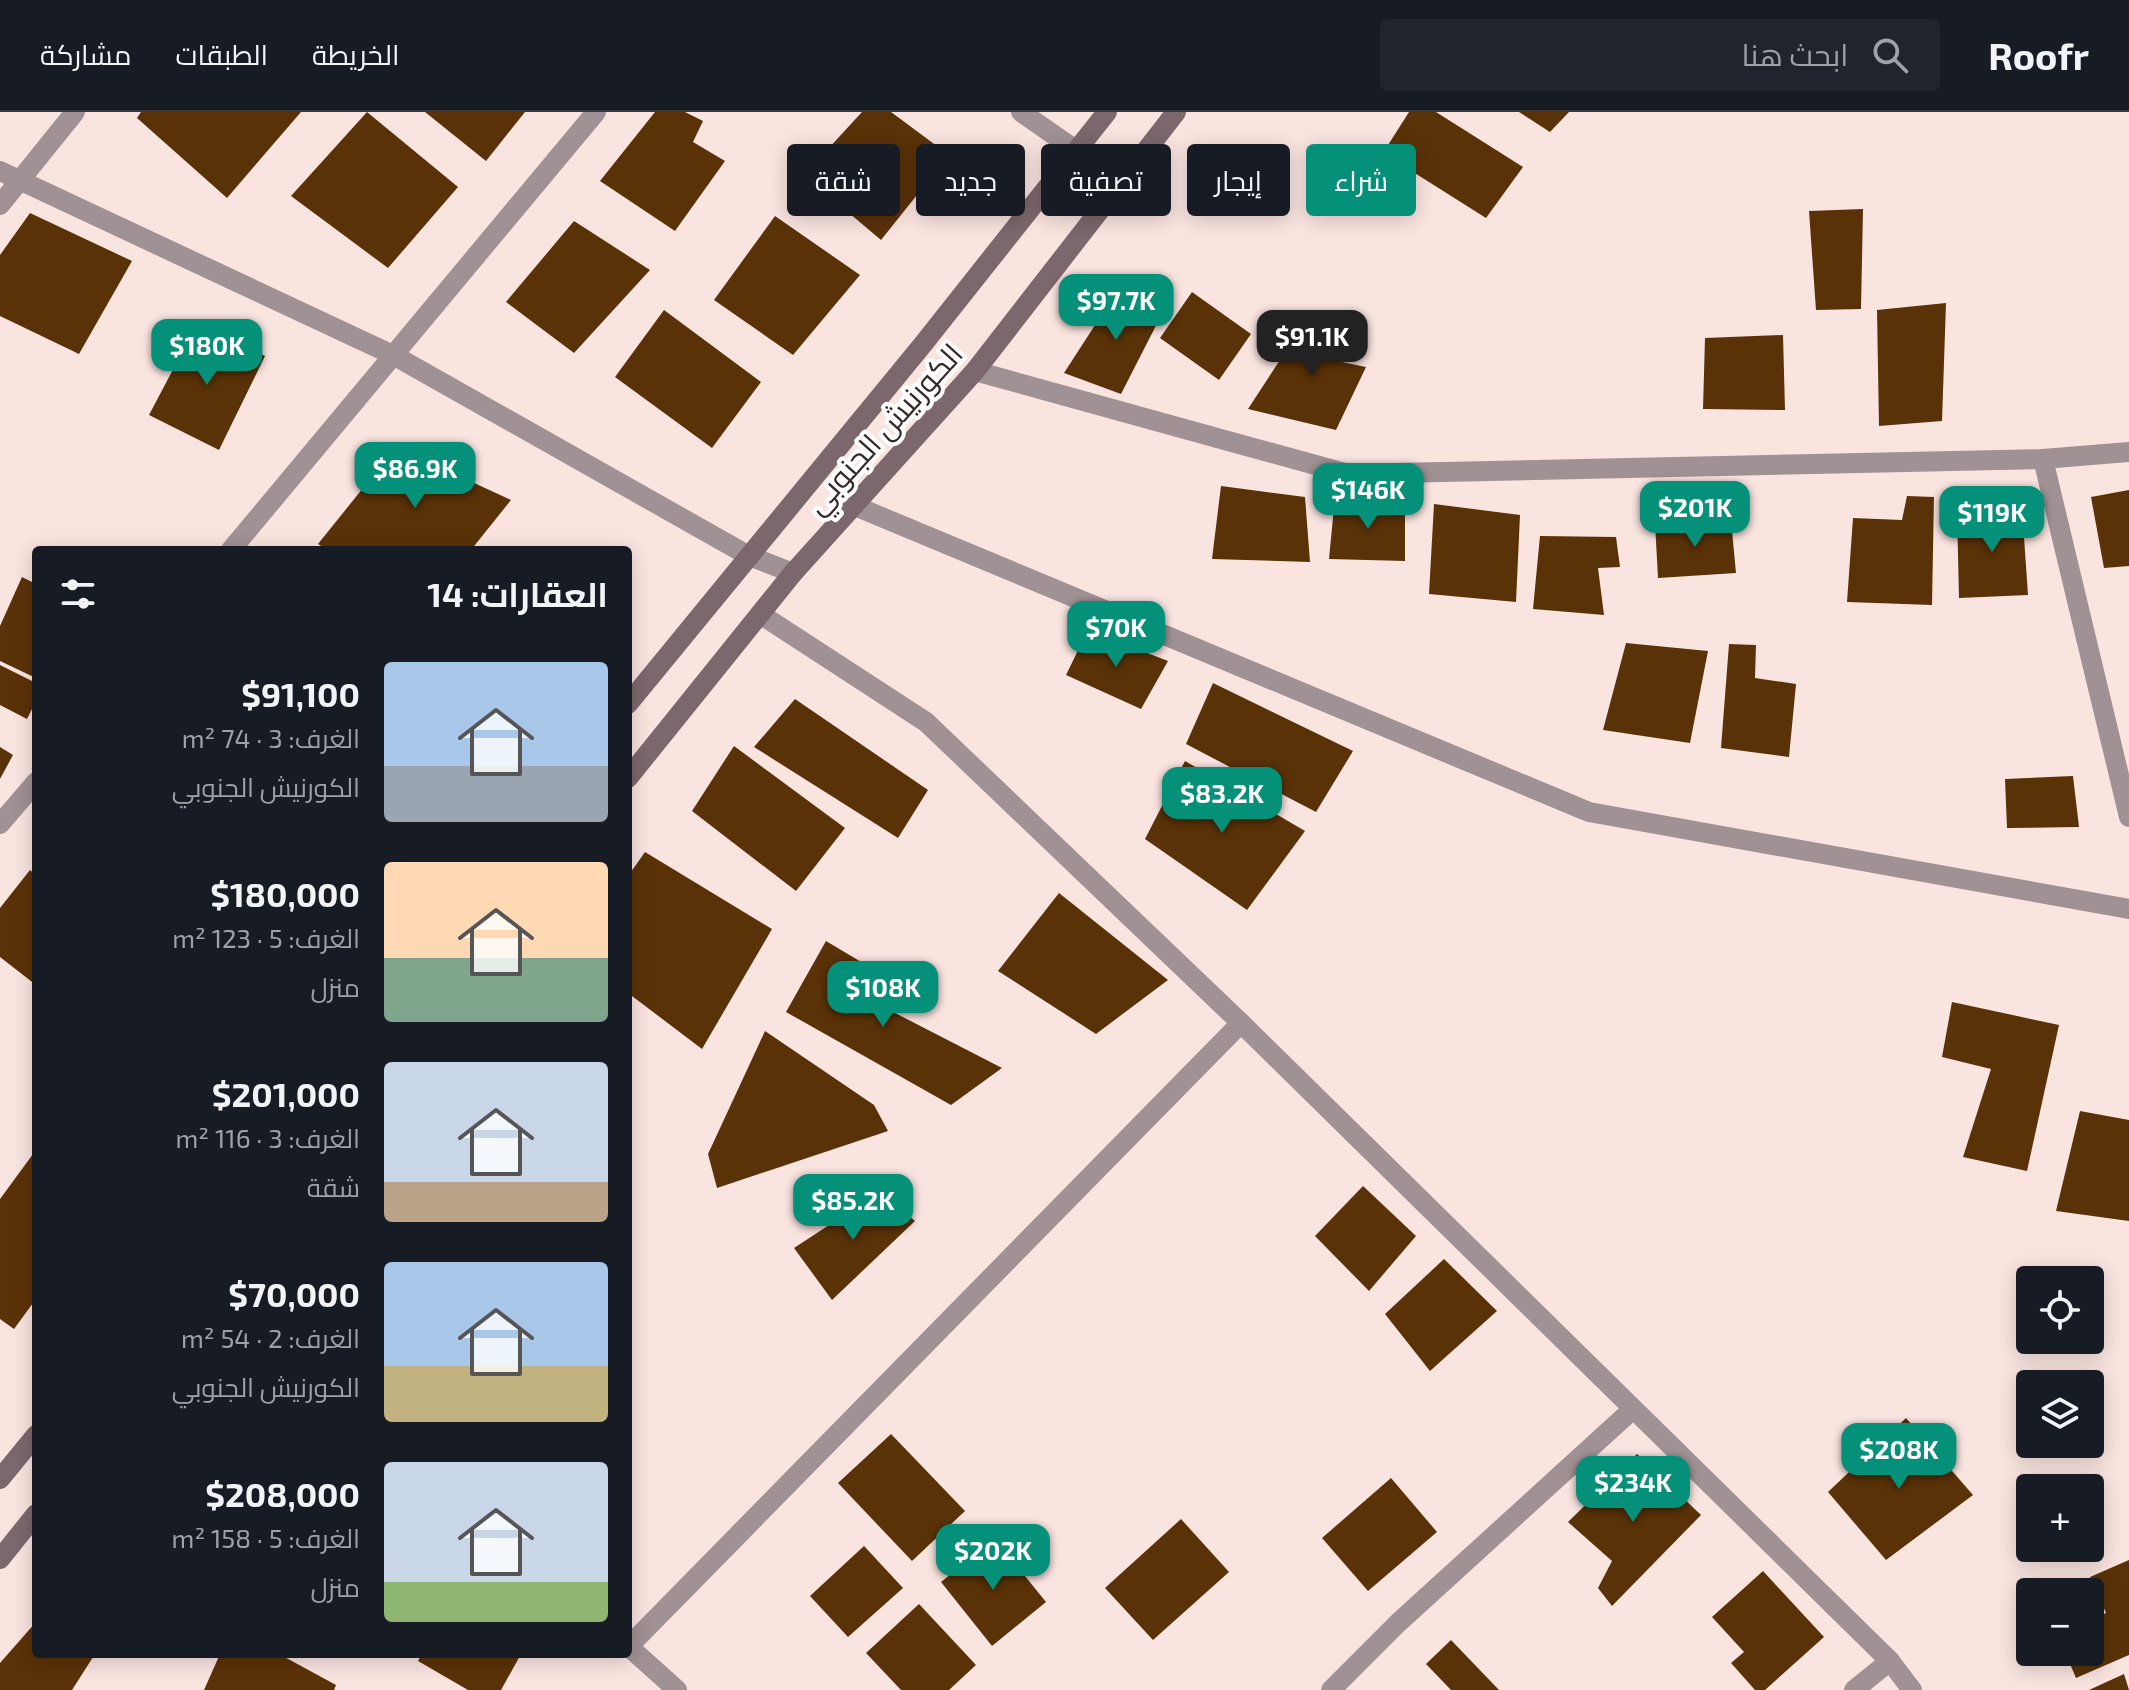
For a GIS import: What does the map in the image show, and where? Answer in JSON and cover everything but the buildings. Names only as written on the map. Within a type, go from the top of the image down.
[{"type":"main road","name":"الكورنيش الجنوبي","points":[[1082,144],[1107,112]]},
{"type":"main road","name":"الكورنيش الجنوبي","points":[[632,773],[793,573],[975,371],[1176,112]]},
{"type":"main road","name":"الكورنيش الجنوبي","points":[[632,699],[1041,195]]},
{"type":"main road","points":[[0,1479],[32,1440]]},
{"type":"main road","points":[[0,1559],[32,1519]]},
{"type":"street","points":[[0,205],[75,112]]},
{"type":"street","points":[[234,546],[596,112]]},
{"type":"street","points":[[1021,112],[1067,144]]},
{"type":"street","points":[[0,171],[23,179],[395,356],[749,556],[793,573]]},
{"type":"street","points":[[975,371],[1348,474],[2043,459],[2129,452]]},
{"type":"street","points":[[2043,459],[2129,817]]},
{"type":"street","points":[[855,506],[1589,812],[2129,909]]},
{"type":"street","points":[[760,614],[926,722],[1241,1023],[1890,1661],[1912,1690]]},
{"type":"street","points":[[0,824],[32,787]]},
{"type":"street","points":[[632,1643],[1241,1023]]},
{"type":"street","points":[[1331,1690],[1398,1623],[1633,1409]]},
{"type":"street","points":[[632,1651],[677,1690]]},
{"type":"street","points":[[1854,1690],[1890,1661]]}]
